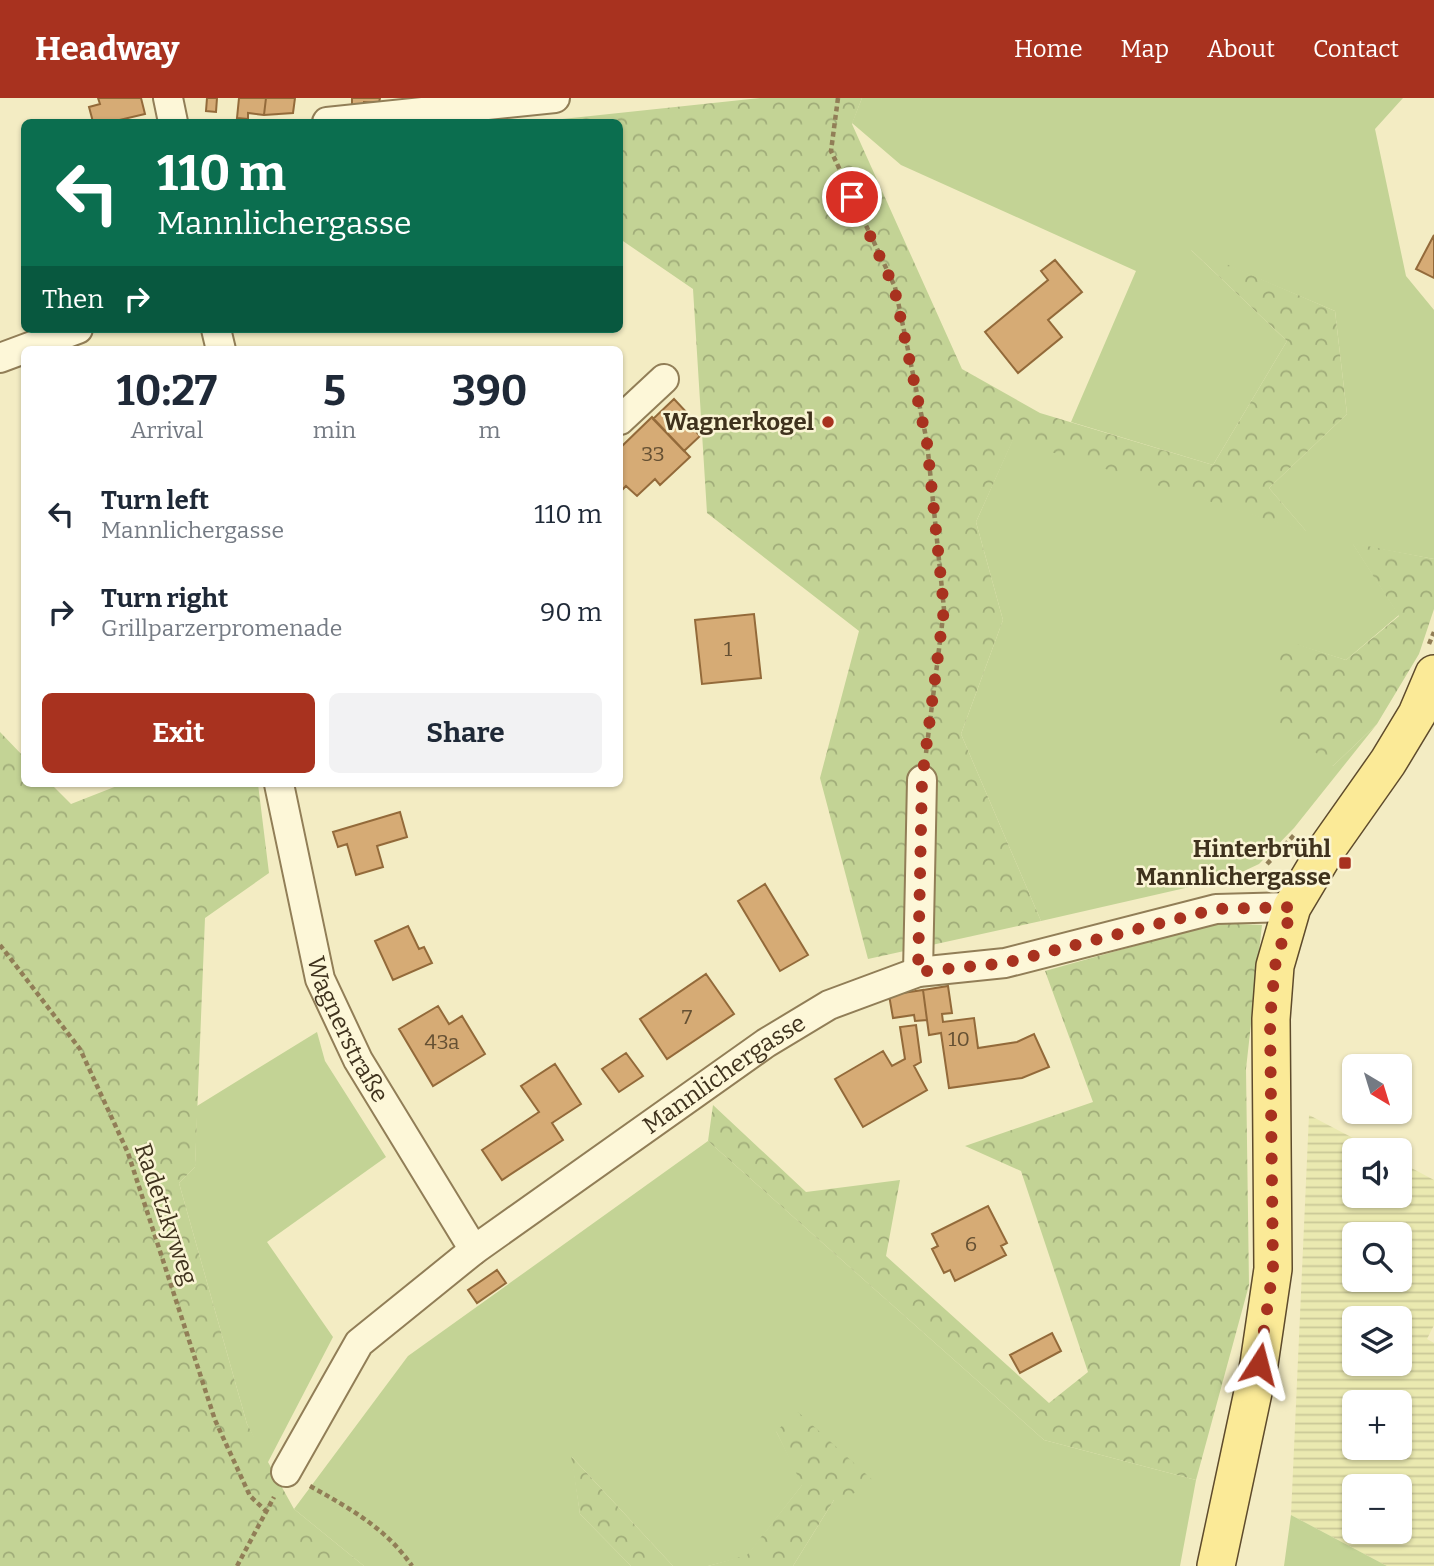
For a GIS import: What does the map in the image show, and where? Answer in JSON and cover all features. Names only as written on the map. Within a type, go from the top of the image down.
[{"type":"main road","points":[[1216,1566],[1259,1364],[1273,1269],[1270,1020],[1275,966],[1292,907],[1326,850],[1394,752],[1417,714],[1434,674]]},
{"type":"street","points":[[168,98],[172,119]]},
{"type":"street","points":[[356,119],[555,98]]},
{"type":"street","points":[[32,346],[67,333]]},
{"type":"street","points":[[0,358],[21,350]]},
{"type":"street","points":[[623,417],[664,379]]},
{"type":"street","points":[[918,972],[922,780]]},
{"type":"street","name":"Wagnerstraße","points":[[280,787],[320,979],[358,1060],[474,1250]]},
{"type":"street","name":"Mannlichergasse","points":[[286,1472],[359,1343],[474,1250],[766,1043],[829,1005],[918,972],[1005,963],[1216,909],[1292,907]]},
{"type":"path","points":[[838,98],[831,151],[894,287],[927,443],[944,609],[922,780]]},
{"type":"path","name":"Radetzkyweg","points":[[0,945],[80,1049],[128,1153],[215,1420],[250,1496],[266,1511]]},
{"type":"path","points":[[237,1566],[286,1472],[359,1514],[393,1539],[412,1566]]},
{"type":"green space","points":[[760,98],[862,98],[852,124],[962,369],[1040,413],[1213,465],[1287,341],[1189,248],[1335,311],[1347,414],[1269,488],[1307,532],[1013,440],[976,522],[1003,620],[961,734],[1041,921],[868,959],[820,778],[859,631],[707,513],[693,289],[623,241],[623,119],[562,119]]},
{"type":"green space","points":[[862,98],[1403,98],[1375,129],[1406,276],[1434,310],[1434,559],[1353,544],[1399,615],[1346,660],[1275,638],[1333,766],[1377,724],[1294,828],[1259,864],[1229,878],[1041,921],[961,734],[1003,620],[976,522],[1013,439],[1306,531],[1269,488],[1347,414],[1335,311],[1191,250],[1287,341],[1213,465],[1071,422],[1136,271],[901,165],[852,123]]},
{"type":"green space","points":[[1352,543],[1434,559],[1434,609],[1419,654],[1377,724],[1333,766],[1276,722],[1275,637],[1346,660],[1399,616]]},
{"type":"green space","points":[[0,732],[21,754],[21,787],[54,787],[71,804],[114,787],[258,787],[269,873],[205,918],[195,1167],[179,1183],[247,1424],[294,1509],[364,1566],[0,1566]]},
{"type":"green space","points":[[1216,923],[1262,925],[1246,1069],[1249,1285],[1196,1480],[1044,1440],[708,1141],[713,1105],[806,1192],[900,1180],[886,1256],[1049,1403],[1088,1372],[1021,1171],[965,1146],[1093,1102],[1045,971]]},
{"type":"green space","points":[[317,1032],[325,1061],[386,1157],[267,1242],[333,1337],[267,1464],[247,1424],[179,1183],[195,1167],[197,1106]]},
{"type":"green space","points":[[1309,1115],[1353,1138],[1342,1138],[1342,1208],[1412,1208],[1412,1168],[1434,1180],[1434,1325],[1427,1339],[1434,1343],[1434,1566],[1387,1566],[1346,1544],[1412,1544],[1412,1474],[1342,1474],[1342,1542],[1291,1515]]},
{"type":"green space","points":[[708,1141],[1044,1440],[1196,1480],[1180,1566],[793,1566],[834,1500],[776,1431],[803,1484],[747,1556],[708,1566],[673,1566],[572,1457],[580,1514],[631,1566],[364,1566],[294,1509],[408,1356]]},
{"type":"green space","points":[[798,1412],[878,1485],[834,1500],[793,1566],[708,1566],[747,1555],[802,1485],[776,1431]]},
{"type":"green space","points":[[571,1456],[673,1566],[631,1566],[580,1514]]},
{"type":"green space","points":[[1291,1515],[1387,1566],[1284,1566]]},
{"type":"building","points":[[98,98],[141,98],[145,114],[124,119],[92,119],[89,107],[100,104]]},
{"type":"building","points":[[207,98],[217,98],[216,112],[206,111]]},
{"type":"building","points":[[239,98],[266,98],[264,115],[248,113],[248,119],[237,118]]},
{"type":"building","points":[[266,98],[295,98],[293,113],[264,115]]},
{"type":"building","points":[[352,98],[380,98],[379,103],[364,102],[364,107],[352,106]]},
{"type":"building","points":[[1434,235],[1434,278],[1416,269]]},
{"type":"building","points":[[1055,260],[1082,292],[1048,320],[1062,337],[1018,373],[985,332],[1048,280],[1041,271]]},
{"type":"building","points":[[674,399],[689,415],[685,419],[700,436],[684,451],[653,419]]},
{"type":"building","points":[[652,417],[690,457],[660,485],[655,479],[637,496],[626,486],[623,489],[623,445]]},
{"type":"building","points":[[754,614],[761,678],[702,684],[695,620]]},
{"type":"building","points":[[400,812],[407,837],[377,846],[383,867],[356,875],[347,844],[338,847],[333,832]]},
{"type":"building","points":[[765,884],[808,955],[780,971],[738,901]]},
{"type":"building","points":[[408,926],[419,949],[424,947],[432,963],[393,980],[375,941]]},
{"type":"building","points":[[706,974],[734,1014],[667,1059],[640,1019]]},
{"type":"building","points":[[948,986],[952,1013],[942,1014],[943,1022],[974,1018],[978,1048],[1017,1042],[1034,1034],[1049,1067],[1022,1078],[949,1088],[941,1033],[929,1035],[923,990]]},
{"type":"building","points":[[923,990],[927,1020],[915,1021],[914,1015],[893,1018],[889,995]]},
{"type":"building","points":[[438,1006],[449,1024],[462,1016],[485,1054],[433,1086],[399,1029]]},
{"type":"building","points":[[916,1025],[921,1062],[914,1066],[927,1090],[863,1127],[835,1079],[883,1051],[892,1066],[905,1059],[900,1027]]},
{"type":"building","points":[[626,1053],[643,1076],[619,1092],[602,1069]]},
{"type":"building","points":[[555,1064],[581,1104],[552,1123],[563,1140],[502,1180],[482,1150],[539,1112],[521,1086]]},
{"type":"building","points":[[988,1206],[1007,1243],[1001,1246],[1006,1255],[955,1281],[950,1270],[944,1273],[932,1249],[938,1246],[932,1234]]},
{"type":"building","points":[[497,1270],[506,1283],[477,1303],[468,1290]]},
{"type":"building","points":[[1052,1333],[1061,1351],[1020,1373],[1010,1355]]},
{"type":"place","name":"Wagnerkogel","points":[[828,422]]},
{"type":"place","name":"Hinterbrühl Mannlichergasse","points":[[1345,863]]},
{"type":"route","points":[[852,197],[894,287],[927,443],[944,609],[922,780],[918,972],[1005,963],[1216,909],[1292,907],[1275,966],[1270,1020],[1274,1160],[1273,1269],[1259,1364]]}]
